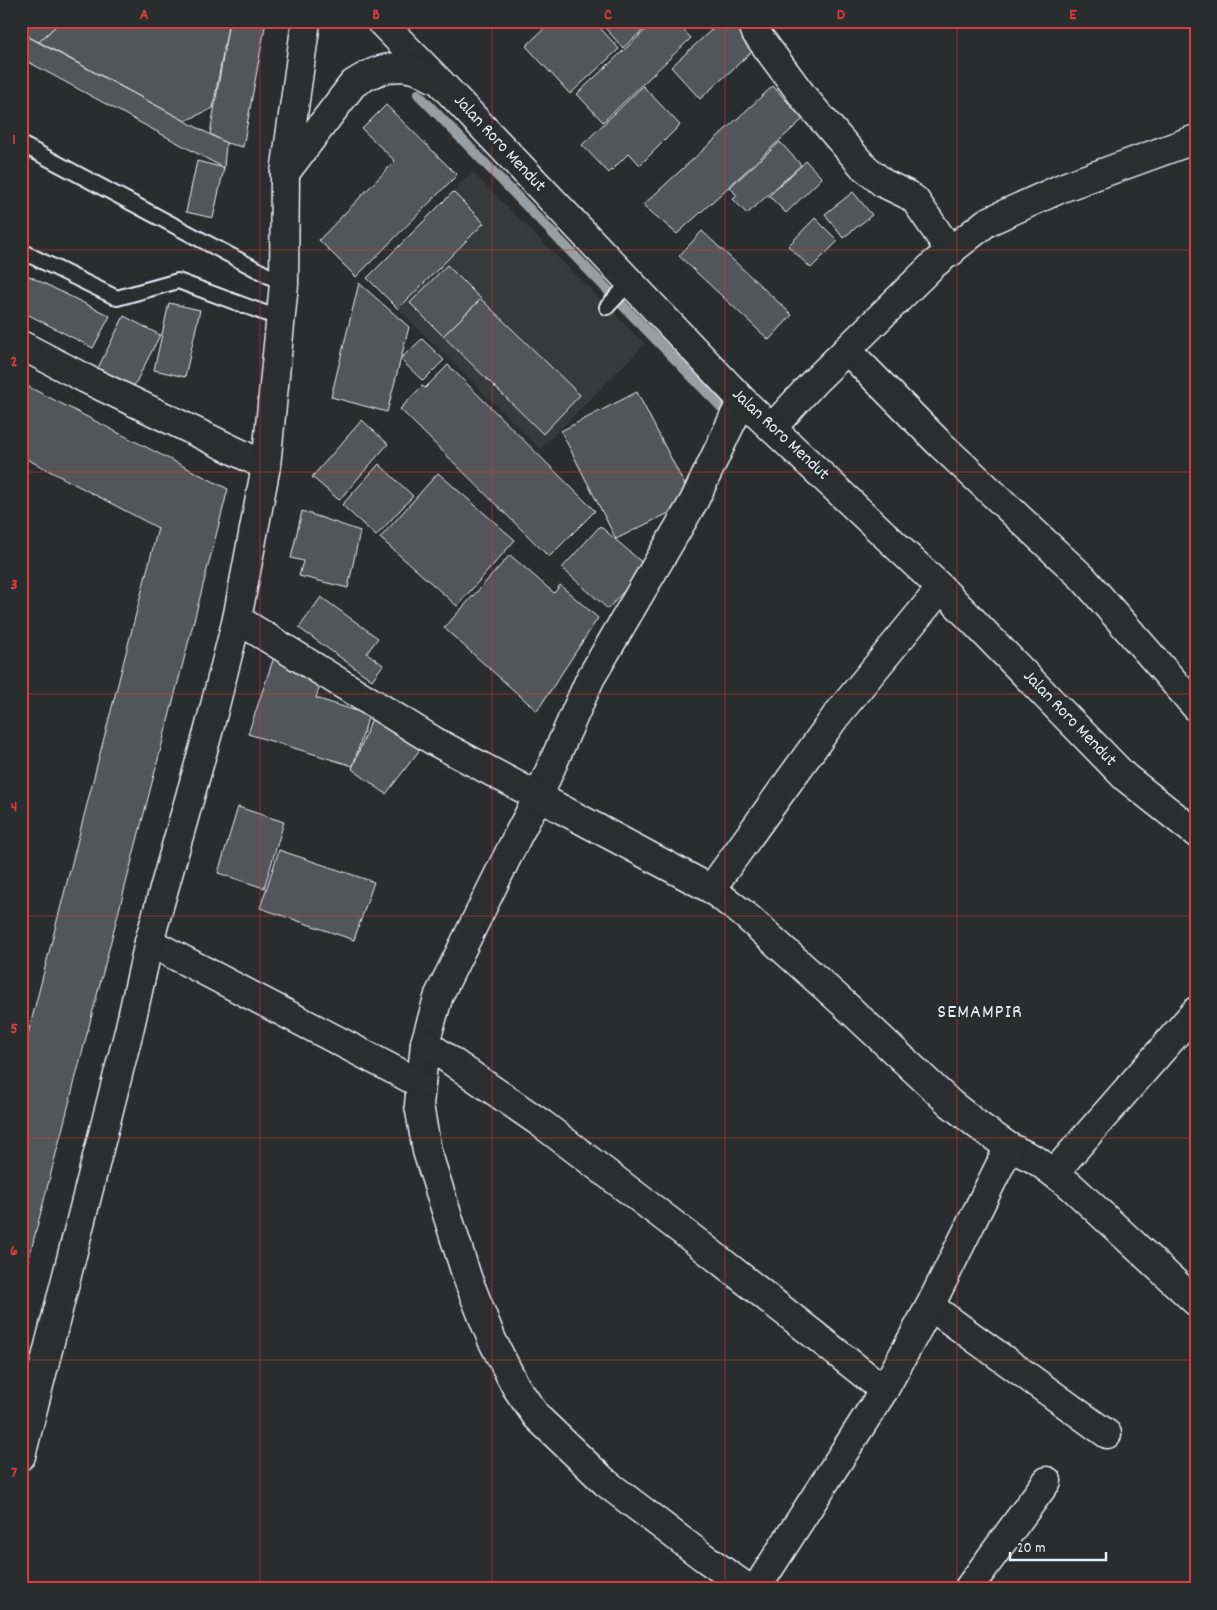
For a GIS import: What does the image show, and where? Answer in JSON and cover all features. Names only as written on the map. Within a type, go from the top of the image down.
[{"type":"street","points":[[21,1456],[129,1032],[149,942],[209,729],[237,619],[266,466],[284,284],[285,173],[306,21]]},
{"type":"street","name":"Jalan Roro Mendut","points":[[380,21],[440,82],[626,287],[742,400],[941,588],[1125,777],[1196,833]]},
{"type":"street","points":[[752,21],[756,33],[805,99],[863,166],[883,182],[915,200],[951,252]]},
{"type":"street","points":[[285,173],[353,84],[368,74],[388,68],[413,69],[440,82]]},
{"type":"street","points":[[772,428],[814,383],[934,264],[987,222],[1064,187],[1196,139]]},
{"type":"street","points":[[21,345],[86,379],[266,466]]},
{"type":"street","points":[[842,355],[1083,578],[1196,707]]},
{"type":"street","points":[[742,400],[694,501],[590,679],[538,798],[517,836],[439,995],[425,1043],[419,1105],[427,1151],[467,1277],[492,1340],[516,1387],[536,1416],[606,1483],[749,1589]]},
{"type":"street","points":[[711,889],[836,716],[941,588]]},
{"type":"street","points":[[237,619],[434,741],[711,889],[759,927],[951,1104],[1009,1147],[1036,1160],[1078,1192],[1196,1302]]},
{"type":"street","points":[[149,942],[421,1084]]},
{"type":"street","points":[[1054,1173],[1196,1011]]},
{"type":"street","points":[[425,1043],[542,1124],[698,1243],[884,1390]]},
{"type":"street","points":[[756,1589],[884,1390],[930,1306],[1009,1147]]},
{"type":"street","points":[[930,1306],[1107,1434]]},
{"type":"street","points":[[968,1589],[1047,1481]]},
{"type":"lane","points":[[21,144],[284,284]]},
{"type":"lane","points":[[21,252],[117,298],[178,281],[281,319]]},
{"type":"lane","points":[[607,307],[626,287]]},
{"type":"shaded area","points":[[472,172],[645,344],[540,449],[367,278]]},
{"type":"building","points":[[21,21],[61,21],[39,42],[21,33]]},
{"type":"building","points":[[61,21],[229,21],[213,108],[185,121],[39,42]]},
{"type":"building","points":[[229,21],[266,21],[243,147],[226,143],[210,134]]},
{"type":"building","points":[[552,21],[594,21],[619,49],[570,94],[526,46]]},
{"type":"building","points":[[599,21],[653,21],[623,48]]},
{"type":"building","points":[[655,21],[675,21],[691,38],[603,122],[577,94]]},
{"type":"building","points":[[721,21],[733,21],[757,47],[700,99],[671,67]]},
{"type":"building","points":[[21,33],[226,143],[224,168],[21,58]]},
{"type":"building","points":[[643,86],[680,125],[640,165],[629,153],[609,173],[582,145]]},
{"type":"building","points":[[773,86],[803,119],[677,234],[643,205]]},
{"type":"building","points":[[386,105],[457,175],[356,277],[319,240],[395,161],[362,129]]},
{"type":"building","points":[[780,142],[801,165],[747,214],[733,199],[737,196],[730,187]]},
{"type":"building","points":[[197,161],[224,168],[213,218],[186,212]]},
{"type":"building","points":[[806,161],[822,178],[786,213],[769,196]]},
{"type":"building","points":[[453,192],[484,223],[398,309],[367,278]]},
{"type":"building","points":[[853,192],[872,215],[843,238],[825,214]]},
{"type":"building","points":[[815,218],[838,241],[811,268],[788,246]]},
{"type":"building","points":[[702,231],[792,315],[769,340],[679,256]]},
{"type":"building","points":[[447,265],[481,299],[443,336],[410,303]]},
{"type":"building","points":[[21,272],[110,316],[93,348],[21,311]]},
{"type":"building","points":[[359,283],[409,327],[387,412],[331,397]]},
{"type":"building","points":[[481,299],[580,395],[543,434],[443,336]]},
{"type":"building","points":[[169,303],[200,310],[185,377],[154,370]]},
{"type":"building","points":[[124,316],[160,335],[132,390],[96,372]]},
{"type":"building","points":[[422,339],[444,360],[423,381],[400,359]]},
{"type":"building","points":[[448,365],[595,511],[549,557],[400,409],[422,386],[425,388]]},
{"type":"building","points":[[21,383],[228,489],[21,1289],[21,1061],[158,528],[21,456]]},
{"type":"building","points":[[637,392],[693,501],[616,539],[561,431]]},
{"type":"building","points":[[362,420],[388,444],[339,500],[312,477]]},
{"type":"building","points":[[379,464],[413,496],[376,536],[342,505]]},
{"type":"building","points":[[438,473],[515,540],[457,606],[380,538]]},
{"type":"building","points":[[302,511],[360,531],[348,588],[299,576],[303,561],[291,558]]},
{"type":"building","points":[[600,526],[646,566],[608,609],[562,568]]},
{"type":"building","points":[[510,555],[554,593],[560,585],[598,618],[537,711],[444,628]]},
{"type":"building","points":[[321,597],[378,638],[367,653],[383,665],[372,680],[299,628]]},
{"type":"building","points":[[276,651],[323,675],[316,698],[369,715],[353,766],[248,734]]},
{"type":"building","points":[[373,716],[421,748],[386,794],[352,769]]},
{"type":"building","points":[[238,807],[284,822],[264,888],[218,873]]},
{"type":"building","points":[[279,850],[374,882],[354,940],[260,908]]},
{"type":"waterway","points":[[418,94],[728,414]]},
{"type":"district","name":"SEMAMPIR","points":[[980,1013]]}]
